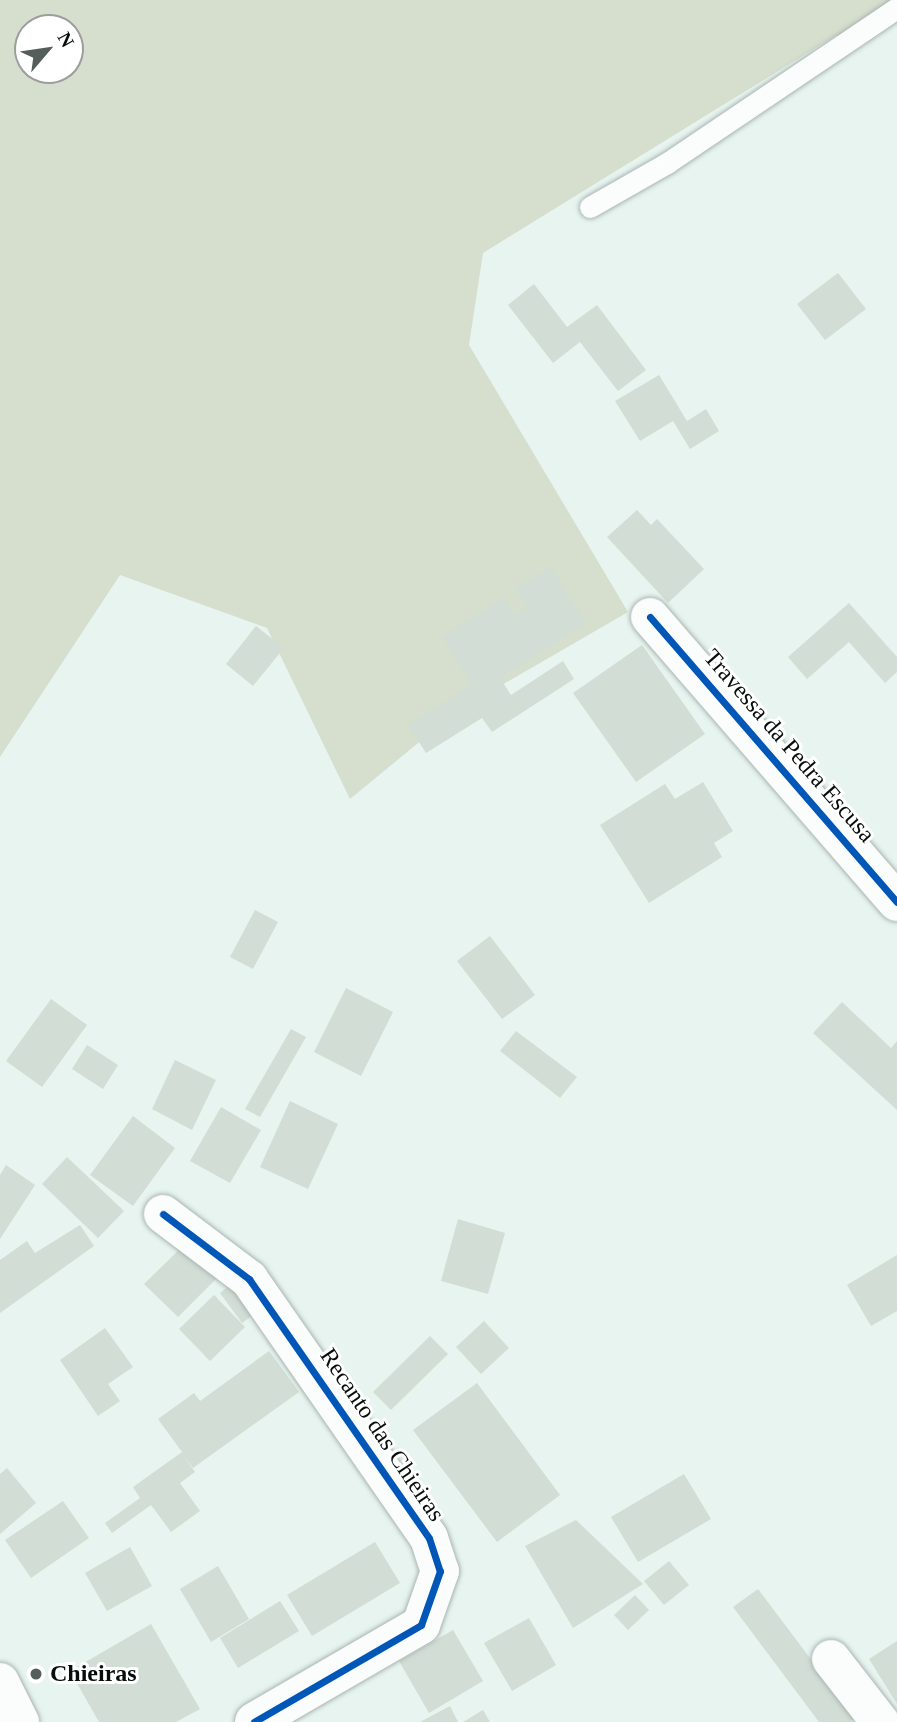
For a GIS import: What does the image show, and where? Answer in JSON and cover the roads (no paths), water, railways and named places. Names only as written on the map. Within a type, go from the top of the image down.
[{"type":"street","name":"Travessa da Pedra Escusa","points":[[650,617],[897,902]]},
{"type":"street","name":"Recanto das Chieiras","points":[[163,1214],[249,1279],[429,1538],[440,1571],[421,1625],[254,1722]]},
{"type":"street","points":[[831,1659],[880,1722]]},
{"type":"street","points":[[0,1682],[20,1722]]},
{"type":"lane","points":[[590,207],[667,163],[897,8]]},
{"type":"place","name":"Chieiras","points":[[36,1674]]}]
